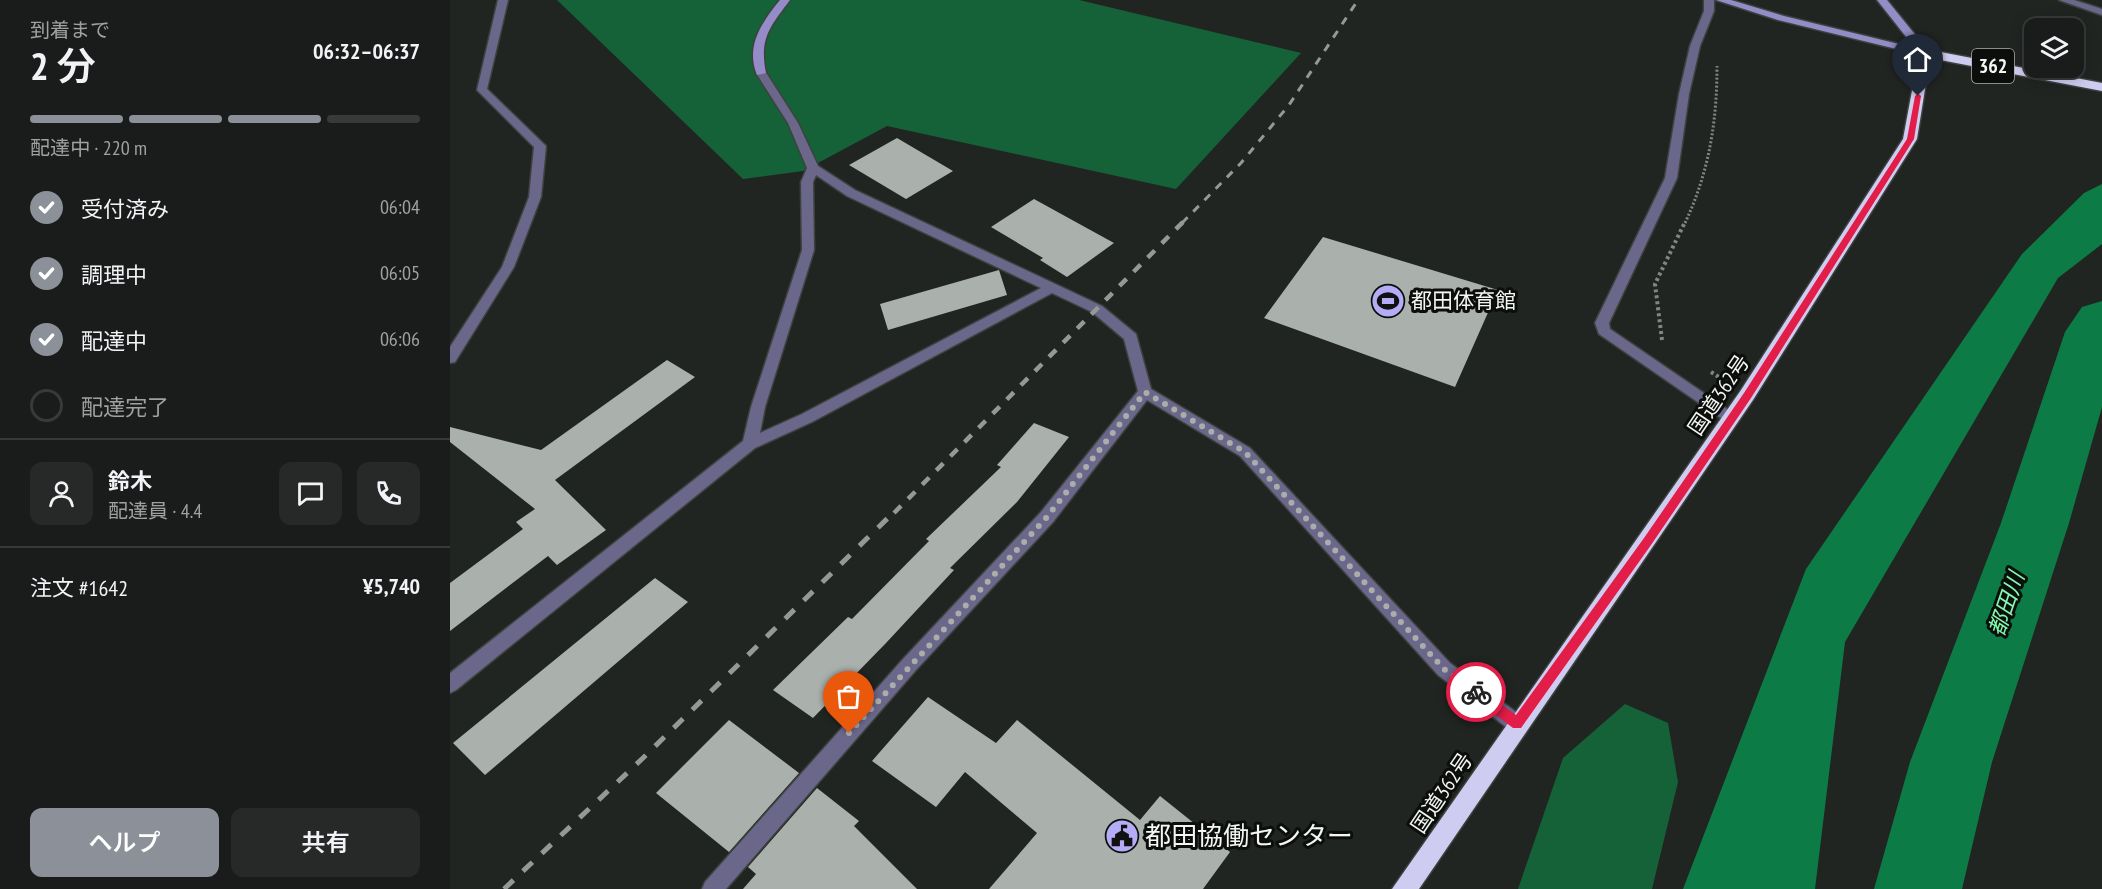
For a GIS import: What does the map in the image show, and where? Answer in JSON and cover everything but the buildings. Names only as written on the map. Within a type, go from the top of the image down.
[{"type":"highway","name":"国道362号","points":[[1404,889],[1517,724],[1648,542],[1731,419],[1910,139],[1926,52]]},
{"type":"highway","name":"362","points":[[1926,52],[2102,87]]},
{"type":"street","points":[[450,358],[508,267],[535,197],[540,146],[482,90],[504,0]]},
{"type":"street","points":[[785,0],[757,40],[756,56],[760,72],[793,123],[813,168],[851,193],[1097,309],[1131,336],[1133,353],[1145,392],[1245,452],[1444,669],[1517,724]]},
{"type":"street","points":[[1709,0],[1709,11],[1695,46],[1684,94],[1671,177],[1602,323],[1604,332],[1731,419]]},
{"type":"street","points":[[1721,0],[1782,18],[1926,52]]},
{"type":"street","points":[[1882,0],[1926,52]]},
{"type":"street","points":[[2064,0],[2102,12]]},
{"type":"street","points":[[750,444],[758,407],[808,250],[807,182],[813,168]]},
{"type":"street","points":[[450,684],[750,444],[807,418],[1052,288]]},
{"type":"street","points":[[712,889],[910,664],[1047,517],[1145,392]]},
{"type":"path","points":[[1670,345],[1661,339],[1655,284],[1695,202],[1712,147],[1717,112],[1717,55]]},
{"type":"path","points":[[1709,370],[1747,395]]},
{"type":"shaded area","points":[[557,0],[1079,0],[1301,53],[1176,189],[887,126],[803,171],[743,179]]},
{"type":"shaded area","points":[[2102,184],[2102,244],[2058,278],[1845,642],[1815,889],[1683,889],[1806,569],[2022,254],[2084,193]]},
{"type":"shaded area","points":[[1625,704],[1668,723],[1678,782],[1652,889],[1518,889],[1563,758]]},
{"type":"waterway","name":"都田川","points":[[1918,889],[1951,762],[2035,523],[2094,332],[2102,321]]},
{"type":"railway","points":[[1182,223],[1241,163],[1289,105],[1358,0]]},
{"type":"railway","points":[[894,513],[1183,222]]},
{"type":"railway","points":[[504,889],[643,758],[895,511]]},
{"type":"way so far","points":[[849,733],[1047,517],[1145,392],[1245,452],[1444,669],[1476,692]]},
{"type":"place","name":"都田体育館","points":[[1388,301]]},
{"type":"place","name":"都田協働センター","points":[[1122,836]]},
{"type":"route","points":[[1476,692],[1517,724],[1648,542],[1747,395],[1910,139],[1918,96]]}]
